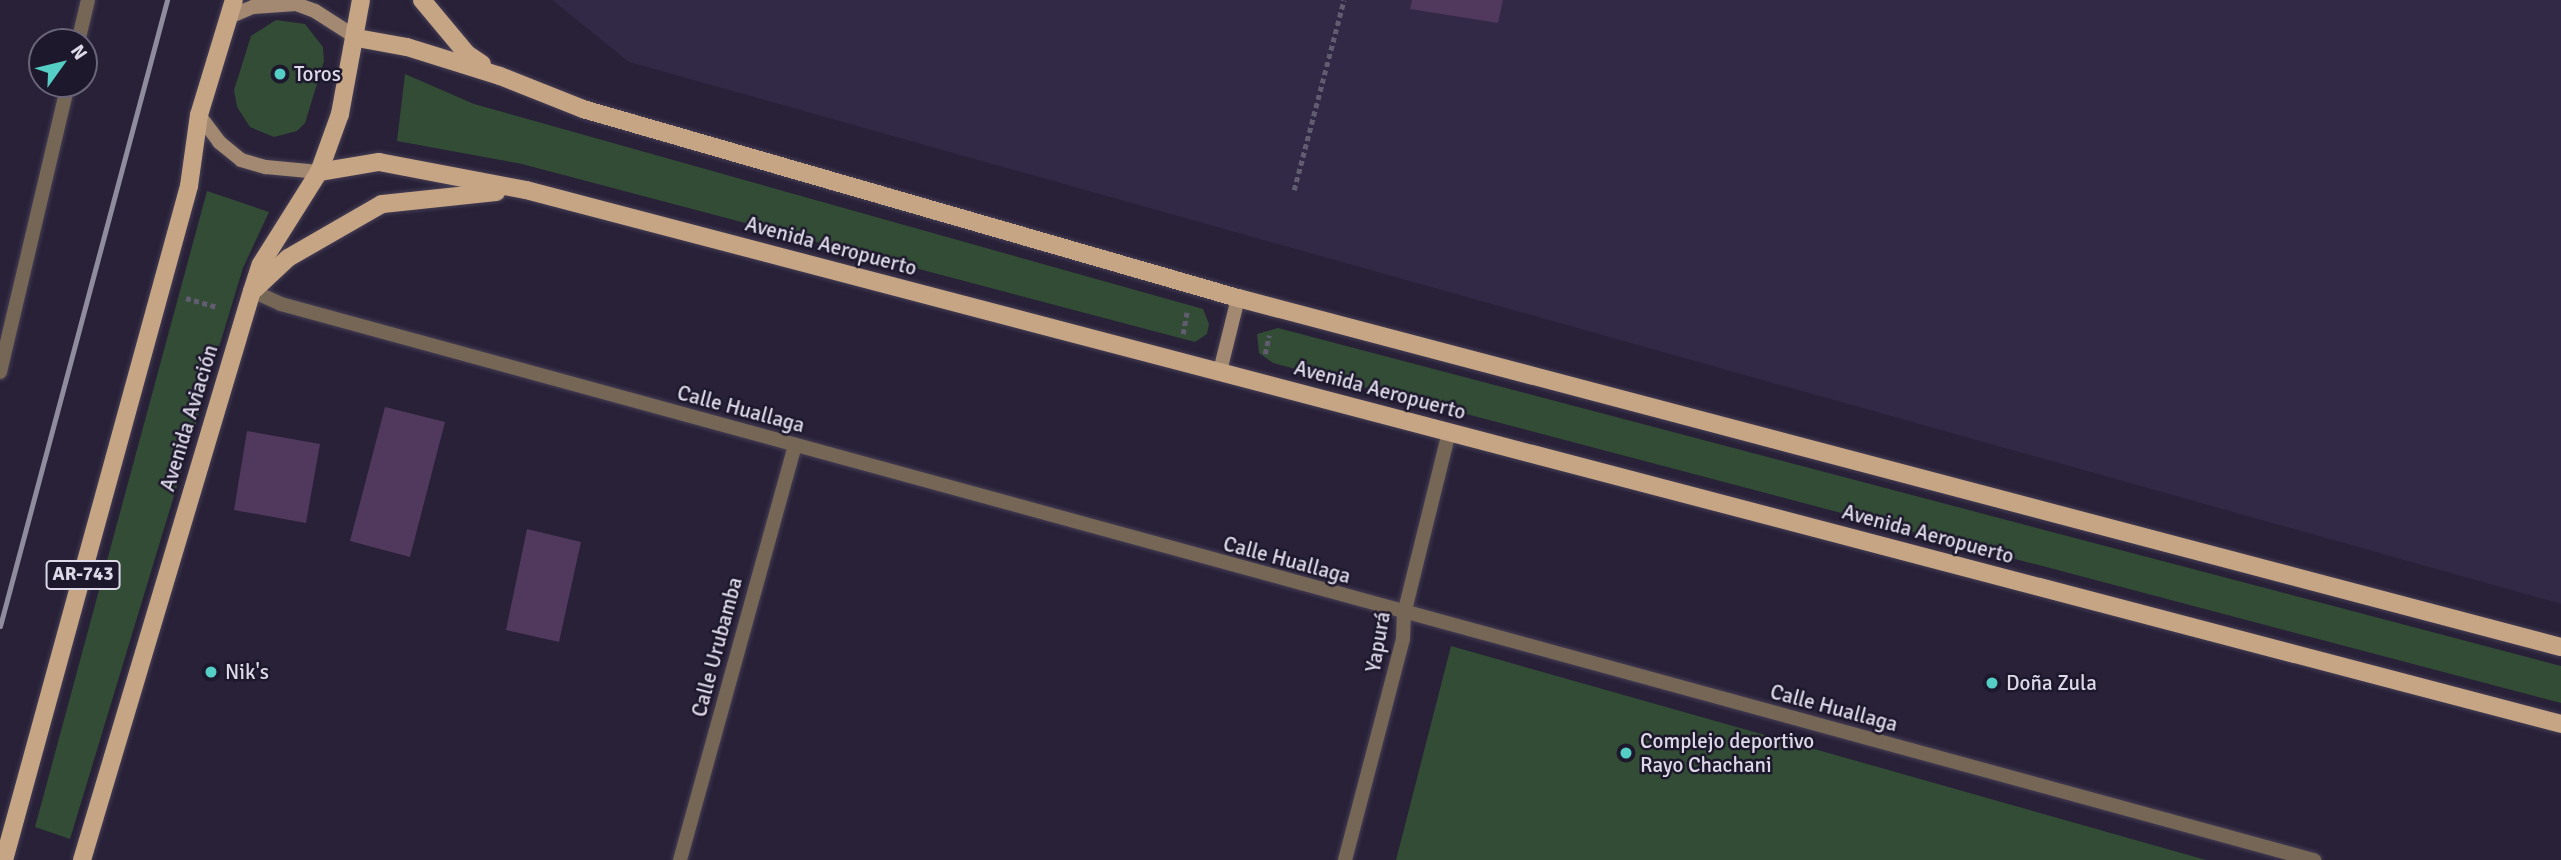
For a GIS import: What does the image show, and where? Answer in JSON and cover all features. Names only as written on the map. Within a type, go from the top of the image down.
[{"type":"main road","name":"Avenida Aviación","points":[[82,860],[261,264],[319,172],[340,114],[357,38],[361,0]]},
{"type":"main road","points":[[422,0],[467,54],[500,76]]},
{"type":"main road","points":[[232,9],[296,4],[315,10],[357,38],[500,76],[583,109],[1238,298],[2561,647]]},
{"type":"main road","name":"AR-743","points":[[4,860],[189,186],[199,115],[232,9]]},
{"type":"main road","name":"Avenida Aeropuerto","points":[[199,115],[219,142],[241,160],[267,167],[319,172],[379,162],[526,190],[2561,724]]},
{"type":"main road","points":[[252,291],[288,258],[382,204],[427,196],[526,190]]},
{"type":"main road","points":[[1220,372],[1238,298]]},
{"type":"street","points":[[81,28],[88,0]]},
{"type":"street","points":[[0,372],[65,98]]},
{"type":"street","name":"Calle Huallaga","points":[[252,291],[281,304],[1404,614],[2314,860]]},
{"type":"street","name":"Yapurá","points":[[1345,860],[1403,639],[1404,614],[1449,432]]},
{"type":"street","name":"Calle Urubamba","points":[[680,860],[794,445]]},
{"type":"path","points":[[1294,190],[1344,0]]},
{"type":"path","points":[[178,295],[230,311]]},
{"type":"path","points":[[1182,338],[1189,305]]},
{"type":"path","points":[[1264,358],[1271,327]]},
{"type":"shaded area","points":[[552,0],[2561,0],[2561,604],[629,62]]},
{"type":"green space","points":[[276,20],[305,24],[323,47],[324,61],[305,123],[297,131],[274,137],[250,127],[237,107],[234,90],[251,36]]},
{"type":"green space","points":[[405,74],[474,104],[1203,309],[1209,324],[1207,334],[1195,342],[522,164],[397,141]]},
{"type":"green space","points":[[207,191],[269,212],[243,268],[70,839],[35,827]]},
{"type":"green space","points":[[1278,328],[2561,666],[2561,703],[1273,363],[1259,353],[1257,334]]},
{"type":"green space","name":"Complejo deportivo Rayo Chachani","points":[[1451,646],[2206,860],[1396,860]]},
{"type":"building","points":[[1412,0],[1503,0],[1498,23],[1410,9]]},
{"type":"building","points":[[385,407],[445,422],[410,557],[350,541]]},
{"type":"building","points":[[247,431],[320,444],[306,523],[234,510]]},
{"type":"building","points":[[527,529],[581,542],[559,642],[506,630]]},
{"type":"railway","points":[[0,626],[167,0]]},
{"type":"place","name":"Toros","points":[[280,74]]},
{"type":"place","name":"Nik's","points":[[211,672]]},
{"type":"place","name":"Doña Zula","points":[[1992,683]]},
{"type":"place","name":"Complejo deportivo Rayo Chachani","points":[[1626,753]]}]
